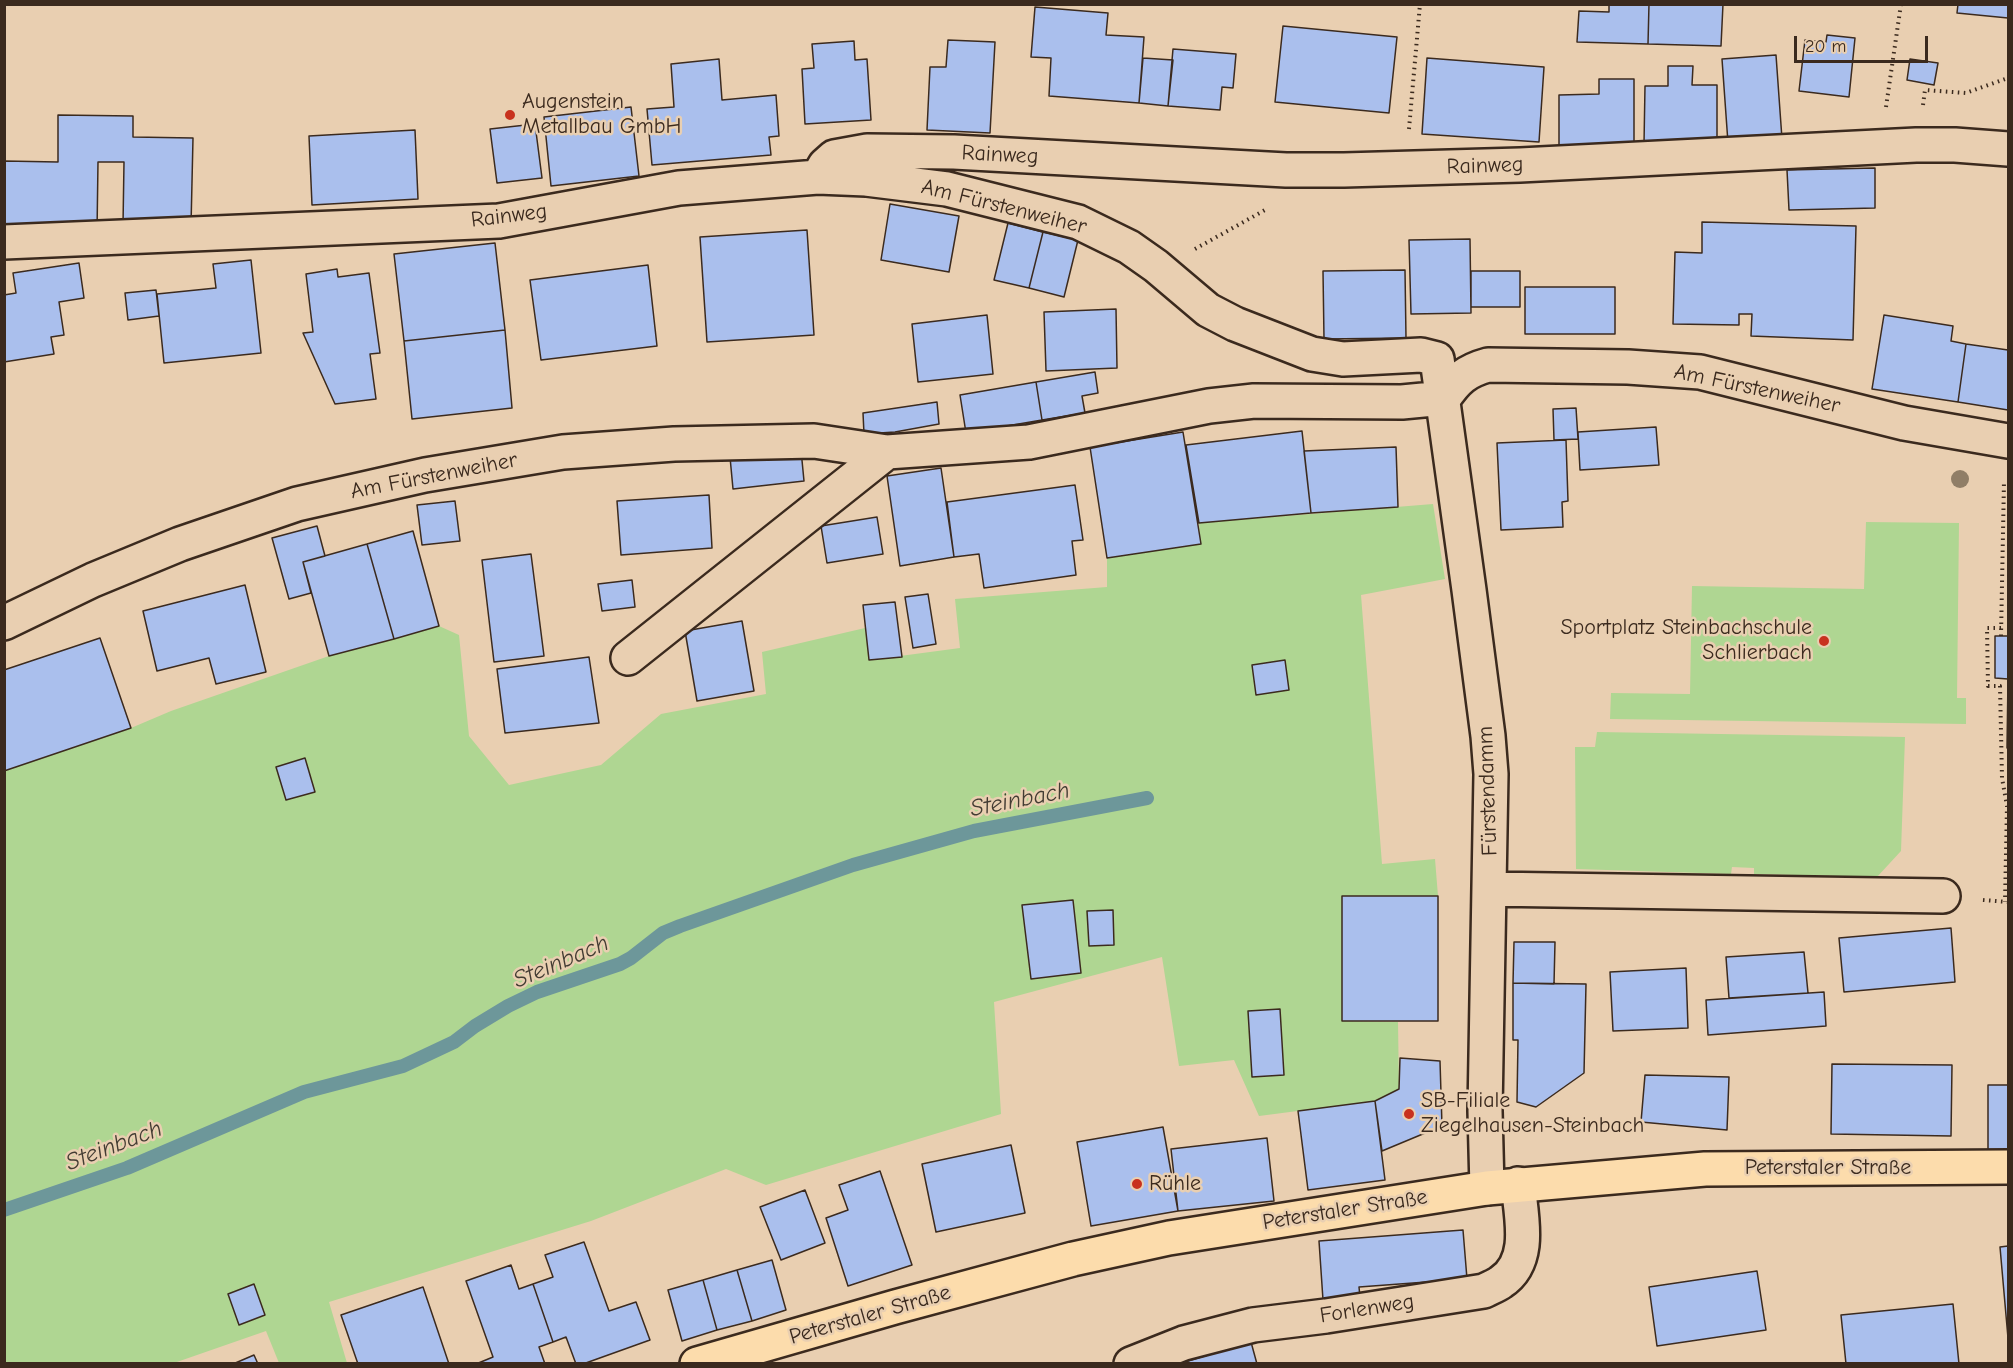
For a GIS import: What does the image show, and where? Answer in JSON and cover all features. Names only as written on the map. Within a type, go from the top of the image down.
[{"type":"main road","name":"Peterstaler Straße","points":[[697,1364],[1062,1262],[1170,1238],[1502,1186],[1705,1169],[2008,1167]]},
{"type":"street","name":"Rainweg","points":[[4,242],[499,221],[679,188],[818,177],[825,165],[834,157],[867,150],[954,152],[1310,170],[1520,165],[1916,145],[2008,149]]},
{"type":"street","name":"Am Fürstenweiher","points":[[818,177],[866,179],[947,189],[1078,222],[1129,247],[1156,266],[1208,310],[1279,342],[1329,358],[1421,355],[1437,359],[1444,398]]},
{"type":"street","name":"Am Fürstenweiher","points":[[4,623],[93,580],[180,544],[297,504],[425,475],[562,452],[674,444],[814,441],[887,452],[1029,442],[1209,406],[1254,400],[1402,402],[1444,398],[1461,377],[1473,369],[1488,365],[1668,369],[1726,378],[1904,423],[2007,441]]},
{"type":"street","name":"Fürstendamm","points":[[1444,398],[1488,736],[1491,798],[1485,1111],[1502,1186]]},
{"type":"street","points":[[628,658],[887,452]]},
{"type":"street","points":[[1489,889],[1943,896]]},
{"type":"street","name":"Forlenweg","points":[[1131,1364],[1184,1343],[1253,1325],[1484,1291],[1502,1282],[1515,1269],[1521,1254],[1523,1230],[1502,1186]]},
{"type":"path","points":[[1408,136],[1420,4]]},
{"type":"path","points":[[1886,111],[1901,4]]},
{"type":"path","points":[[1921,114],[1925,90],[1966,93],[2008,78]]},
{"type":"path","points":[[1189,253],[1269,208]]},
{"type":"path","points":[[2001,636],[2007,441]]},
{"type":"path","points":[[1981,899],[2007,902],[2007,806],[2002,778],[2000,686],[1988,686],[1987,651],[1987,628],[2001,628]]},
{"type":"green space","points":[[1433,504],[1445,579],[1361,595],[1382,864],[1435,859],[1438,896],[1342,896],[1342,1021],[1398,1022],[1399,1089],[1375,1101],[1259,1116],[1234,1060],[1179,1066],[1162,957],[994,1002],[1001,1114],[766,1185],[726,1169],[591,1221],[329,1302],[347,1363],[279,1363],[266,1331],[174,1363],[5,1363],[4,771],[131,728],[171,711],[329,656],[439,626],[459,635],[469,736],[509,785],[601,765],[661,714],[766,694],[762,652],[865,628],[870,660],[960,648],[955,599],[1107,587],[1107,558],[1200,544],[1199,523]]},
{"type":"green space","name":"Sportplatz Steinbachschule Schlierbach","points":[[1866,522],[1959,523],[1957,698],[1966,698],[1966,724],[1610,719],[1611,693],[1690,694],[1692,586],[1864,589]]},
{"type":"green space","points":[[1597,732],[1905,737],[1901,851],[1877,877],[1754,874],[1754,868],[1732,867],[1731,874],[1576,869],[1575,747],[1595,747]]},
{"type":"building","points":[[1609,4],[1649,4],[1648,44],[1577,42],[1579,11],[1609,12]]},
{"type":"building","points":[[1649,4],[1723,4],[1721,46],[1648,44]]},
{"type":"building","points":[[1958,4],[2008,4],[2008,18],[1957,13]]},
{"type":"building","points":[[1035,7],[1108,13],[1106,35],[1144,37],[1139,103],[1049,96],[1051,58],[1031,57]]},
{"type":"building","points":[[1283,26],[1397,37],[1389,113],[1275,102]]},
{"type":"building","points":[[1827,35],[1855,38],[1849,97],[1799,91],[1805,40],[1826,42]]},
{"type":"building","points":[[948,40],[995,42],[990,133],[927,130],[930,67],[946,67]]},
{"type":"building","points":[[854,41],[855,60],[867,59],[871,120],[805,124],[802,69],[814,68],[812,44]]},
{"type":"building","points":[[1173,49],[1236,54],[1233,88],[1222,87],[1220,110],[1168,106]]},
{"type":"building","points":[[1776,55],[1782,139],[1728,143],[1722,59]]},
{"type":"building","points":[[1143,58],[1173,60],[1168,106],[1139,103]]},
{"type":"building","points":[[1427,58],[1544,67],[1539,142],[1422,134]]},
{"type":"building","points":[[719,59],[722,100],[776,95],[779,136],[769,137],[771,155],[652,165],[647,109],[674,107],[671,64]]},
{"type":"building","points":[[1910,59],[1938,63],[1934,85],[1907,80]]},
{"type":"building","points":[[1668,66],[1693,66],[1692,85],[1717,85],[1717,145],[1644,144],[1645,86],[1668,86]]},
{"type":"building","points":[[1599,79],[1634,79],[1634,146],[1559,147],[1559,95],[1599,94]]},
{"type":"building","points":[[631,107],[639,176],[551,186],[544,117]]},
{"type":"building","points":[[58,115],[133,116],[133,137],[193,138],[191,226],[123,225],[124,162],[98,162],[97,232],[4,230],[4,161],[58,162]]},
{"type":"building","points":[[535,124],[542,178],[497,183],[490,129]]},
{"type":"building","points":[[415,130],[418,199],[312,205],[309,136]]},
{"type":"building","points":[[1875,168],[1875,208],[1789,210],[1787,170]]},
{"type":"building","points":[[890,204],[959,216],[949,272],[881,260]]},
{"type":"building","points":[[1702,222],[1856,226],[1853,340],[1751,336],[1752,314],[1739,314],[1739,325],[1673,324],[1675,252],[1702,253]]},
{"type":"building","points":[[1008,223],[1043,232],[1029,288],[994,280]]},
{"type":"building","points":[[807,230],[814,335],[707,342],[700,237]]},
{"type":"building","points":[[1043,232],[1078,240],[1064,297],[1029,288]]},
{"type":"building","points":[[1470,239],[1471,313],[1411,314],[1409,240]]},
{"type":"building","points":[[495,243],[505,330],[404,341],[394,254]]},
{"type":"building","points":[[251,260],[261,353],[164,363],[157,294],[216,288],[213,264]]},
{"type":"building","points":[[79,263],[84,298],[59,302],[64,335],[51,337],[54,354],[4,362],[4,295],[16,293],[13,273]]},
{"type":"building","points":[[648,265],[657,346],[541,360],[530,280]]},
{"type":"building","points":[[337,269],[338,277],[369,273],[380,353],[370,354],[376,399],[335,404],[303,333],[313,332],[306,274]]},
{"type":"building","points":[[1405,270],[1406,338],[1324,339],[1323,271]]},
{"type":"building","points":[[1471,271],[1520,271],[1520,307],[1471,307]]},
{"type":"building","points":[[1525,287],[1615,287],[1615,334],[1525,334]]},
{"type":"building","points":[[156,290],[159,316],[128,320],[125,293]]},
{"type":"building","points":[[1116,309],[1117,368],[1046,371],[1044,312]]},
{"type":"building","points":[[987,315],[993,374],[918,382],[912,324]]},
{"type":"building","points":[[1884,315],[1953,326],[1951,341],[1966,344],[1958,402],[1872,389]]},
{"type":"building","points":[[505,330],[512,408],[412,419],[404,341]]},
{"type":"building","points":[[1966,344],[2008,350],[2008,410],[1958,402]]},
{"type":"building","points":[[1095,372],[1098,393],[1082,396],[1085,413],[1042,420],[1036,382]]},
{"type":"building","points":[[1036,382],[1042,420],[966,433],[960,395]]},
{"type":"building","points":[[937,402],[939,424],[895,432],[864,434],[863,413]]},
{"type":"building","points":[[1576,408],[1578,439],[1554,440],[1553,409]]},
{"type":"building","points":[[1656,427],[1659,465],[1580,470],[1578,432]]},
{"type":"building","points":[[1302,431],[1311,513],[1199,523],[1186,445]]},
{"type":"building","points":[[1183,432],[1201,544],[1107,558],[1090,447]]},
{"type":"building","points":[[1566,440],[1568,501],[1562,502],[1563,527],[1501,530],[1497,443]]},
{"type":"building","points":[[1396,447],[1398,507],[1311,513],[1304,451]]},
{"type":"building","points":[[801,450],[804,481],[733,489],[730,457]]},
{"type":"building","points":[[941,468],[954,557],[900,566],[887,476]]},
{"type":"building","points":[[1075,485],[1083,540],[1072,541],[1076,575],[984,588],[979,554],[954,557],[947,502]]},
{"type":"building","points":[[709,495],[712,548],[621,555],[617,501]]},
{"type":"building","points":[[455,501],[460,541],[422,545],[417,505]]},
{"type":"building","points":[[877,517],[883,554],[827,563],[821,526]]},
{"type":"building","points":[[317,526],[325,556],[303,562],[311,593],[289,599],[272,538]]},
{"type":"building","points":[[413,531],[439,626],[394,639],[367,544]]},
{"type":"building","points":[[367,544],[394,639],[329,656],[303,562]]},
{"type":"building","points":[[531,554],[544,656],[494,662],[482,560]]},
{"type":"building","points":[[632,580],[635,607],[602,611],[598,584]]},
{"type":"building","points":[[245,585],[266,672],[216,684],[209,658],[157,671],[143,611]]},
{"type":"building","points":[[928,594],[936,644],[913,648],[905,597]]},
{"type":"building","points":[[895,602],[902,657],[869,660],[863,605]]},
{"type":"building","points":[[742,621],[754,691],[697,701],[685,631]]},
{"type":"building","points":[[1995,636],[2008,636],[2008,679],[1995,678]]},
{"type":"building","points":[[100,638],[131,728],[4,771],[4,670]]},
{"type":"building","points":[[589,657],[599,723],[505,733],[497,669]]},
{"type":"building","points":[[1285,660],[1289,690],[1256,695],[1252,665]]},
{"type":"building","points":[[2008,679],[2008,748],[2007,748]]},
{"type":"building","points":[[305,758],[315,792],[286,800],[276,767]]},
{"type":"building","points":[[1342,896],[1438,896],[1438,1021],[1342,1021]]},
{"type":"building","points":[[1073,900],[1081,973],[1031,979],[1022,905]]},
{"type":"building","points":[[1113,910],[1114,945],[1089,946],[1087,911]]},
{"type":"building","points":[[1951,928],[1955,982],[1844,992],[1839,938]]},
{"type":"building","points":[[1514,942],[1555,942],[1554,984],[1513,983]]},
{"type":"building","points":[[1804,952],[1808,993],[1729,998],[1726,957]]},
{"type":"building","points":[[1686,968],[1688,1028],[1613,1031],[1610,972]]},
{"type":"building","points":[[1513,983],[1586,984],[1584,1073],[1536,1107],[1517,1102],[1518,1040],[1513,1040]]},
{"type":"building","points":[[1824,992],[1826,1026],[1708,1035],[1706,1000]]},
{"type":"building","points":[[1280,1009],[1284,1075],[1252,1077],[1248,1011]]},
{"type":"building","name":"SB-Filiale Ziegelhausen-Steinbach","points":[[1400,1058],[1440,1061],[1442,1126],[1382,1151],[1375,1101],[1399,1089]]},
{"type":"building","points":[[1832,1064],[1952,1065],[1951,1136],[1831,1134]]},
{"type":"building","points":[[1645,1075],[1729,1077],[1727,1130],[1641,1122]]},
{"type":"building","points":[[1988,1085],[2008,1085],[2008,1151],[1988,1151]]},
{"type":"building","points":[[1375,1101],[1385,1180],[1308,1190],[1298,1111]]},
{"type":"building","points":[[1163,1127],[1178,1211],[1091,1226],[1077,1142]]},
{"type":"building","points":[[1267,1138],[1274,1201],[1178,1211],[1171,1149]]},
{"type":"building","points":[[1011,1145],[1025,1213],[936,1232],[922,1164]]},
{"type":"building","points":[[880,1171],[912,1265],[848,1286],[826,1218],[848,1210],[839,1185]]},
{"type":"building","points":[[805,1190],[825,1243],[781,1260],[760,1207]]},
{"type":"building","points":[[1463,1230],[1467,1279],[1359,1287],[1360,1297],[1323,1300],[1319,1241]]},
{"type":"building","points":[[584,1242],[609,1311],[636,1302],[650,1340],[583,1364],[576,1364],[566,1337],[553,1342],[533,1284],[553,1277],[545,1255]]},
{"type":"building","points":[[2008,1246],[2008,1338],[2000,1247]]},
{"type":"building","points":[[772,1260],[786,1310],[752,1321],[737,1270]]},
{"type":"building","points":[[511,1265],[519,1289],[533,1284],[553,1342],[539,1347],[545,1364],[476,1364],[493,1357],[466,1281]]},
{"type":"building","points":[[737,1270],[752,1321],[717,1330],[703,1280]]},
{"type":"building","points":[[1757,1271],[1766,1330],[1657,1346],[1649,1287]]},
{"type":"building","points":[[703,1280],[717,1330],[682,1341],[668,1290]]},
{"type":"building","points":[[254,1284],[265,1315],[239,1325],[228,1294]]},
{"type":"building","points":[[423,1287],[449,1364],[358,1364],[341,1315]]},
{"type":"building","points":[[1953,1304],[1959,1364],[1846,1364],[1841,1315]]},
{"type":"building","points":[[1251,1342],[1257,1364],[1178,1364]]},
{"type":"building","points":[[254,1355],[258,1364],[233,1364]]},
{"type":"waterway","name":"Steinbach","points":[[4,1210],[127,1168],[304,1092],[403,1066],[454,1042],[508,1006],[537,992],[620,964],[663,933],[680,926],[853,865],[974,831],[1147,798]]},
{"type":"place","name":"Augenstein Metallbau GmbH","points":[[510,115]]},
{"type":"place","name":"Sportplatz Steinbachschule Schlierbach","points":[[1824,641]]},
{"type":"place","name":"SB-Filiale Ziegelhausen-Steinbach","points":[[1409,1114]]},
{"type":"place","name":"Rühle","points":[[1137,1184]]}]
